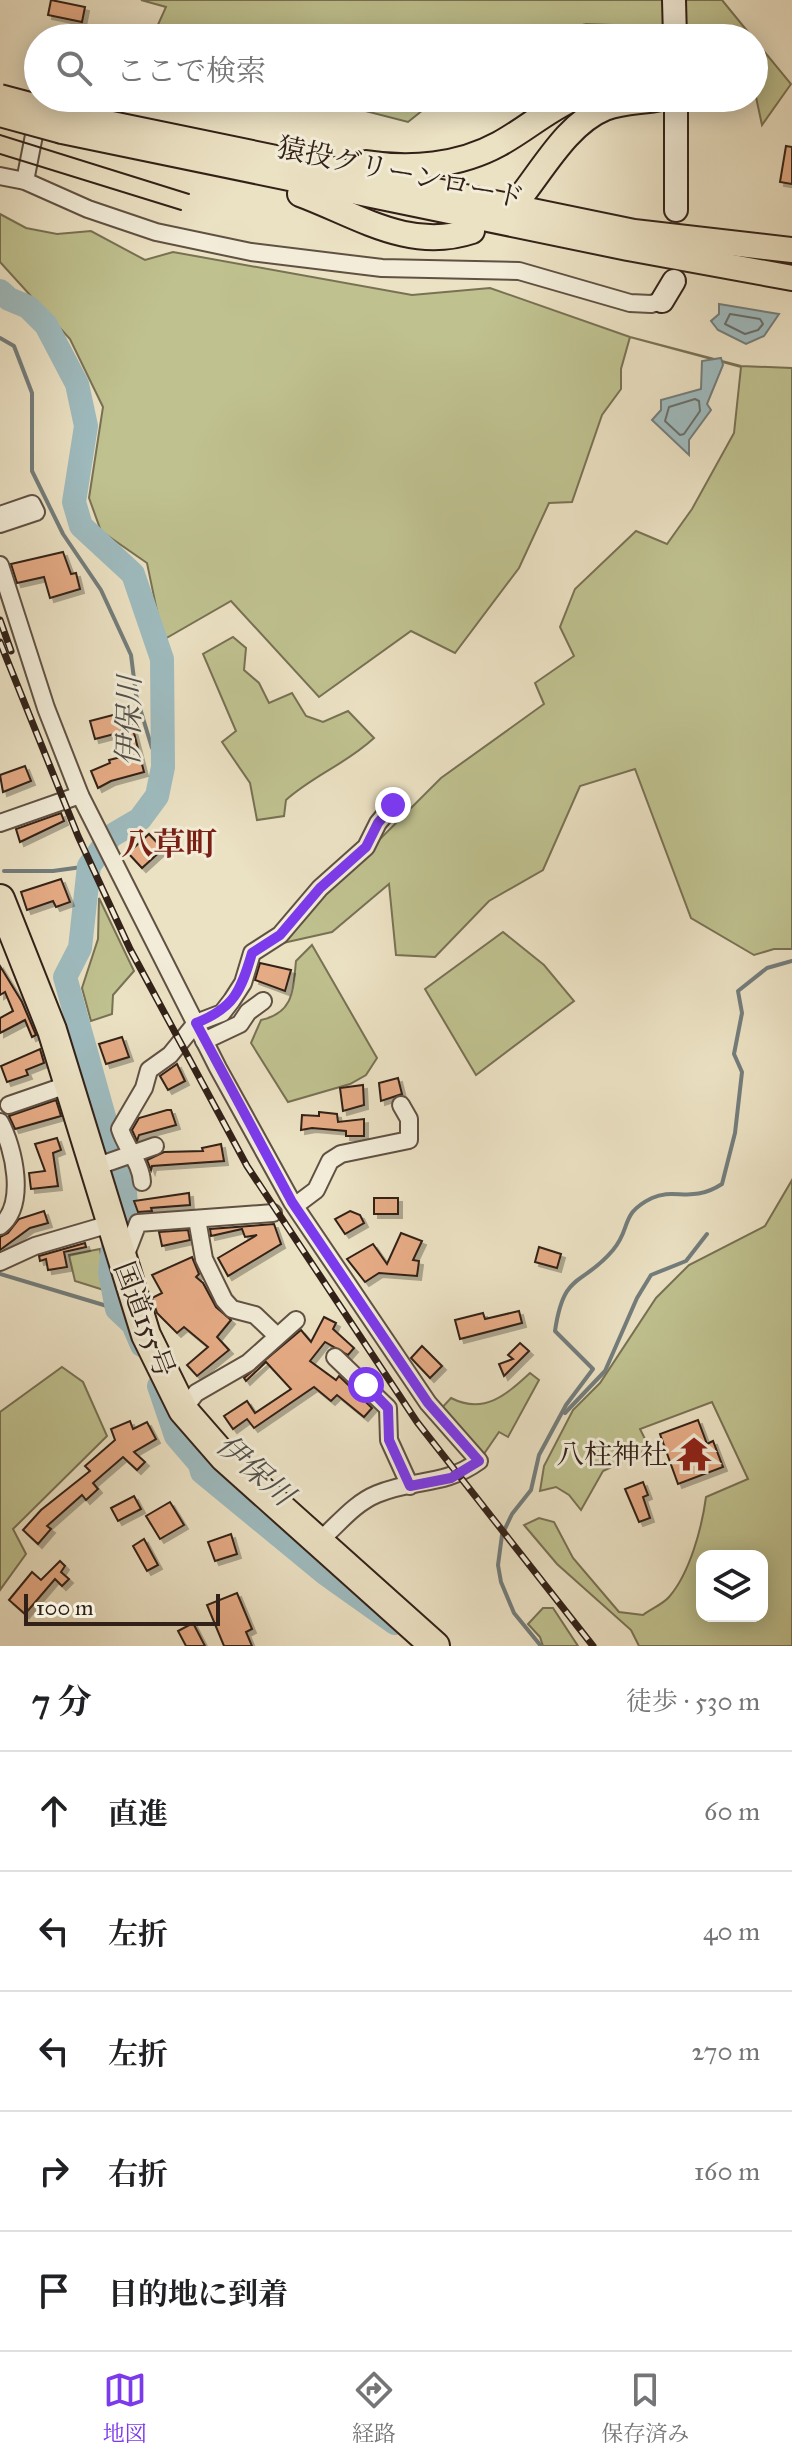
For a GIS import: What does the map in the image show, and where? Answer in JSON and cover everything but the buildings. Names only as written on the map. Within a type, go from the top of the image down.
[{"type":"highway","name":"国道155号","points":[[0,899],[39,991],[70,1084],[113,1159],[110,1224],[146,1335],[183,1410],[224,1457],[435,1646]]},
{"type":"main road","points":[[674,0],[675,24]]},
{"type":"main road","name":"猿投グリーンロード","points":[[0,97],[24,107]]},
{"type":"main road","name":"猿投グリーンロード","points":[[38,112],[65,123],[246,170],[792,278]]},
{"type":"main road","points":[[146,131],[390,167],[415,166],[474,155],[499,144],[551,112]]},
{"type":"main road","points":[[519,199],[552,157],[590,117],[602,112]]},
{"type":"main road","points":[[676,112],[676,210]]},
{"type":"main road","name":"猿投グリーンロード","points":[[0,114],[146,131],[634,232],[792,250]]},
{"type":"main road","points":[[246,170],[277,187],[403,236],[448,239],[472,231]]},
{"type":"main road","points":[[662,301],[674,281]]},
{"type":"street","points":[[25,181],[38,112]]},
{"type":"street","points":[[0,176],[25,181],[88,209],[156,232],[251,252],[382,268],[519,271],[630,303],[662,301]]},
{"type":"street","points":[[0,515],[32,504],[36,512],[0,524]]},
{"type":"street","points":[[0,565],[46,708],[80,795],[102,844],[148,934],[155,939],[204,1041],[296,1205],[428,1403],[479,1461],[451,1478],[389,1490],[364,1500],[318,1542]]},
{"type":"street","points":[[0,823],[80,795]]},
{"type":"street","points":[[113,1159],[122,1124],[144,1088],[149,1070],[170,1055],[196,1023],[222,1013],[243,983],[252,953],[280,935],[320,888],[366,847],[378,823],[393,805]]},
{"type":"street","points":[[204,1041],[240,1024],[248,1012],[263,1001]]},
{"type":"street","points":[[9,1105],[70,1084]]},
{"type":"street","points":[[296,1205],[316,1190],[330,1161],[341,1154],[409,1140],[412,1134],[409,1119],[401,1105]]},
{"type":"street","points":[[0,1122],[6,1133],[15,1180],[11,1214],[0,1226]]},
{"type":"street","points":[[113,1159],[155,1146]]},
{"type":"street","points":[[113,1159],[140,1169],[142,1182]]},
{"type":"street","points":[[122,1263],[138,1223],[273,1213]]},
{"type":"street","points":[[197,1219],[204,1259],[224,1300],[232,1309],[255,1315],[276,1335]]},
{"type":"street","points":[[1,1259],[110,1224]]},
{"type":"street","points":[[183,1410],[196,1393],[248,1363],[296,1320]]},
{"type":"street","points":[[335,1357],[388,1408],[389,1440],[410,1486]]},
{"type":"green space","points":[[141,0],[722,0],[742,24],[158,24],[166,7]]},
{"type":"green space","points":[[768,56],[791,84],[762,125],[759,112],[768,112]]},
{"type":"green space","points":[[369,112],[420,112],[408,122]]},
{"type":"green space","points":[[0,214],[26,228],[57,234],[91,231],[145,260],[173,252],[412,295],[490,288],[630,337],[621,369],[621,389],[602,415],[572,502],[549,503],[519,568],[455,653],[411,631],[319,697],[231,601],[163,640],[147,563],[101,531],[89,498],[103,407],[70,339],[0,262]]},
{"type":"green space","points":[[630,337],[741,366],[792,368],[792,949],[774,949],[754,955],[691,918],[635,769],[580,786],[543,870],[489,901],[435,957],[396,955],[389,884],[332,932],[274,945],[441,778],[544,704],[535,683],[574,656],[560,627],[575,589],[636,531],[667,544],[692,509],[734,433],[741,367]]},
{"type":"green space","points":[[233,637],[246,648],[244,670],[259,683],[269,703],[292,693],[306,716],[323,722],[348,711],[374,738],[286,800],[284,816],[257,820],[250,783],[222,742],[236,731],[203,654]]},
{"type":"green space","points":[[99,898],[134,971],[113,995],[112,1014],[91,1021],[82,988],[98,939]]},
{"type":"green space","points":[[503,932],[544,965],[574,1001],[476,1075],[425,989]]},
{"type":"green space","points":[[312,945],[377,1058],[366,1075],[350,1084],[288,1102],[251,1043],[261,1020],[272,1017],[286,1006],[292,991],[296,961]]},
{"type":"green space","points":[[792,1180],[792,1646],[639,1646],[631,1630],[557,1564],[524,1525],[539,1518],[554,1522],[573,1558],[619,1612],[643,1615],[669,1597],[683,1575],[694,1549],[706,1497],[748,1479],[712,1402],[640,1429],[650,1449],[603,1471],[581,1510],[569,1495],[556,1487],[540,1491],[544,1466],[573,1410],[600,1383],[656,1298],[689,1265],[765,1226]]},
{"type":"green space","points":[[100,1249],[107,1291],[75,1281],[69,1255]]},
{"type":"green space","points":[[62,1367],[83,1382],[107,1436],[13,1529],[26,1554],[0,1590],[0,1412]]},
{"type":"green space","points":[[530,1373],[539,1380],[508,1437],[499,1432],[479,1461],[437,1413],[451,1398],[474,1404],[494,1400]]},
{"type":"green space","points":[[543,1608],[553,1608],[578,1646],[543,1646],[540,1637],[528,1624]]},
{"type":"water","points":[[719,304],[779,314],[764,336],[746,344],[718,330],[711,321],[719,314]]},
{"type":"water","points":[[721,358],[723,365],[707,404],[711,410],[689,440],[689,455],[652,420],[661,410],[661,400],[701,389],[702,361]]},
{"type":"waterway","name":"伊保川","points":[[0,291],[9,299],[28,307],[46,325],[77,384],[86,426],[74,502],[81,526],[133,574],[162,659],[163,767],[157,796],[140,819],[111,836],[89,866],[80,948],[65,977],[125,1192],[127,1218]]},
{"type":"waterway","points":[[0,338],[14,346],[32,393],[32,471],[63,534],[101,590],[131,655],[136,695],[152,748]]},
{"type":"waterway","points":[[4,871],[53,871],[89,866]]},
{"type":"waterway","points":[[541,1646],[514,1613],[501,1582],[498,1565],[502,1535],[512,1514],[531,1490],[539,1455],[566,1405],[593,1369],[555,1331],[564,1298],[569,1288],[613,1250],[630,1216],[642,1204],[660,1195],[701,1193],[722,1184],[735,1133],[742,1072],[734,1054],[742,1013],[738,991],[767,968],[792,961]]},
{"type":"waterway","points":[[565,1413],[605,1371],[637,1298],[651,1275],[686,1261],[707,1234]]},
{"type":"waterway","name":"伊保川","points":[[113,1246],[110,1273],[117,1309],[133,1324],[142,1345]]},
{"type":"waterway","points":[[0,1274],[117,1309]]},
{"type":"waterway","name":"伊保川","points":[[159,1386],[176,1436],[200,1464],[202,1472],[326,1574],[395,1623]]},
{"type":"tram line","points":[[0,135],[189,194]]},
{"type":"tram line","points":[[0,154],[181,210]]},
{"type":"railway","points":[[0,620],[11,651]]},
{"type":"railway","points":[[0,642],[78,836],[130,949],[247,1166],[417,1422],[593,1646]]},
{"type":"place","name":"八柱神社","points":[[694,1454]]},
{"type":"district","name":"八草町","points":[[169,844]]},
{"type":"route","points":[[366,1385],[388,1408],[389,1440],[410,1486],[460,1475],[479,1461],[454,1428],[428,1403],[292,1202],[196,1023],[222,1013],[243,983],[252,953],[280,935],[320,888],[366,847],[378,823],[393,805]]}]
